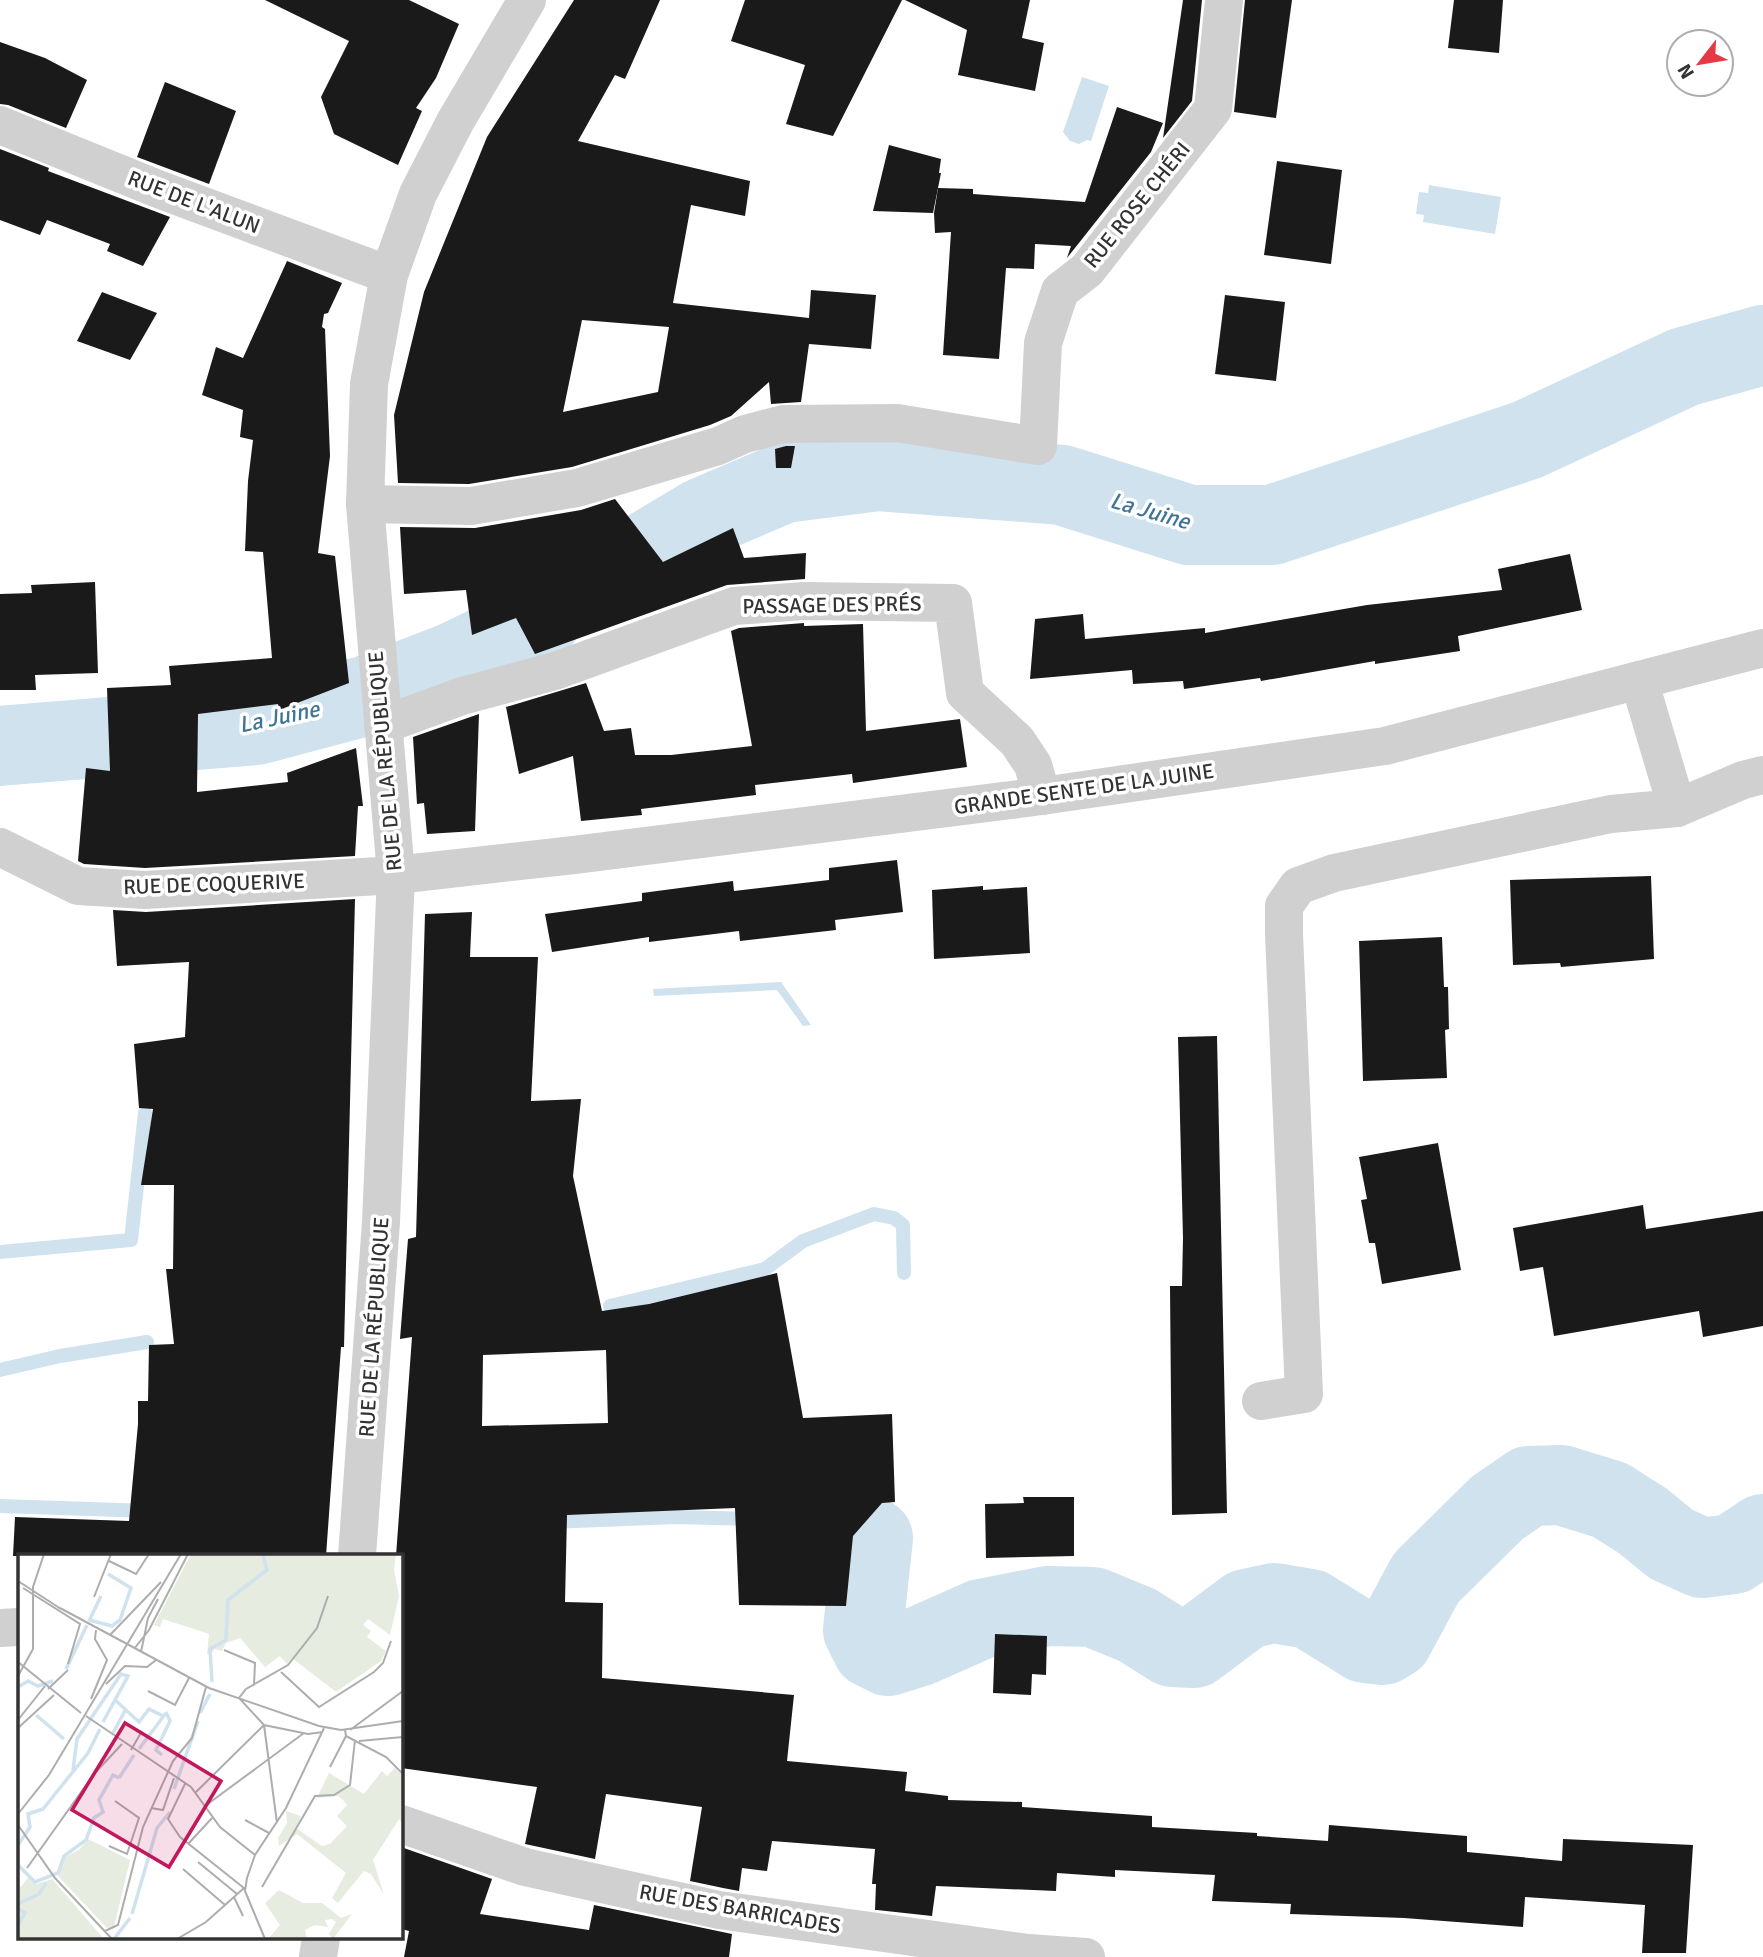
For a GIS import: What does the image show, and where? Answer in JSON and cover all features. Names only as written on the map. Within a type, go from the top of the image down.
[{"type":"street","name":"RUE ROSE CHÉRI","points":[[365,504],[471,506],[577,488],[783,424],[897,423],[1038,446],[1043,343],[1060,291],[1087,270],[1213,109],[1224,0]]},
{"type":"street","name":"RUE DE LA RÉPUBLIQUE","points":[[358,1552],[381,1222],[396,875],[365,504],[369,384],[389,275],[418,194],[518,3]]},
{"type":"street","name":"RUE DE L'ALUN","points":[[0,125],[183,198],[389,275]]},
{"type":"street","name":"PASSAGE DES PRÉS","points":[[383,725],[462,696],[555,671],[734,606],[803,601],[953,603],[965,693],[1017,741],[1033,765],[1042,796]]},
{"type":"street","name":"GRANDE SENTE DE LA JUINE","points":[[396,875],[1042,796],[1385,746],[1763,648]]},
{"type":"street","points":[[1639,680],[1677,808]]},
{"type":"street","points":[[1261,1401],[1304,1394],[1284,906],[1298,886],[1334,873],[1611,814],[1677,808],[1763,775]]},
{"type":"street","name":"RUE DE COQUERIVE","points":[[0,847],[78,886],[92,887],[145,890],[396,875]]},
{"type":"street","points":[[0,1628],[18,1627]]},
{"type":"street","name":"RUE DES BARRICADES","points":[[402,1824],[525,1867],[719,1910],[1028,1953],[1086,1957]]},
{"type":"water","points":[[1082,77],[1109,86],[1091,141],[1079,144],[1070,141],[1063,132]]},
{"type":"water","points":[[1429,185],[1501,197],[1495,234],[1423,222],[1424,215],[1416,214],[1419,192],[1428,193]]},
{"type":"water","points":[[781,982],[811,1025],[803,1026],[777,990],[654,996],[653,989]]},
{"type":"building","points":[[265,0],[409,0],[459,24],[436,78],[416,108],[422,111],[398,165],[334,134],[321,97],[349,41]]},
{"type":"building","points":[[574,0],[660,0],[625,79],[615,75],[578,141],[750,181],[745,216],[691,205],[673,303],[809,318],[811,290],[876,295],[871,349],[809,344],[801,402],[771,404],[769,382],[731,416],[710,425],[572,467],[469,484],[398,483],[394,415],[424,292],[487,137]],"holes":[[[582,320],[669,327],[658,392],[563,412]]]},
{"type":"building","points":[[745,0],[902,0],[833,136],[786,124],[805,65],[731,41]]},
{"type":"building","points":[[905,0],[1030,0],[1022,38],[1044,43],[1035,91],[958,75],[967,30]]},
{"type":"building","points":[[1183,0],[1202,0],[1192,101],[1163,138]]},
{"type":"building","points":[[1245,0],[1292,0],[1276,118],[1234,112]]},
{"type":"building","points":[[1454,0],[1503,0],[1499,53],[1448,48]]},
{"type":"building","points":[[0,42],[45,58],[87,80],[66,128],[0,104]]},
{"type":"building","points":[[165,82],[236,111],[209,184],[137,157]]},
{"type":"building","points":[[1117,107],[1163,123],[1151,152],[1067,258],[1071,246],[1035,244],[1034,269],[1006,268],[999,359],[943,355],[951,232],[935,233],[934,213],[938,188],[973,189],[973,194],[1085,202]]},
{"type":"building","points":[[889,145],[941,159],[933,213],[873,211]]},
{"type":"building","points":[[0,149],[49,168],[48,171],[170,217],[143,266],[107,251],[110,244],[47,220],[40,235],[0,220]]},
{"type":"building","points":[[1277,161],[1342,170],[1331,264],[1264,255]]},
{"type":"building","points":[[287,261],[342,283],[328,313],[324,314],[322,327],[325,329],[330,456],[318,553],[335,556],[349,683],[279,710],[278,704],[198,714],[197,792],[288,782],[287,773],[356,748],[363,806],[358,806],[355,856],[145,868],[84,864],[78,861],[86,768],[110,771],[107,688],[171,685],[169,666],[272,658],[263,552],[245,551],[253,440],[240,437],[243,410],[202,395],[216,347],[243,358]]},
{"type":"building","points":[[102,292],[157,313],[130,360],[77,341]]},
{"type":"building","points":[[1225,295],[1285,302],[1276,381],[1215,374]]},
{"type":"building","points":[[795,446],[791,468],[776,468],[775,449]]},
{"type":"building","points":[[615,499],[663,562],[733,528],[744,558],[806,553],[805,579],[727,585],[535,654],[516,618],[472,635],[466,590],[404,594],[400,527],[475,528],[581,510]]},
{"type":"building","points":[[1570,554],[1582,610],[1458,636],[1460,651],[1375,664],[1375,661],[1261,681],[1260,678],[1184,689],[1183,681],[1133,684],[1132,670],[1030,679],[1035,619],[1083,614],[1085,639],[1205,628],[1205,633],[1367,605],[1502,590],[1498,569]]},
{"type":"building","points":[[95,582],[98,673],[35,675],[36,690],[0,690],[0,594],[32,593],[31,585]]},
{"type":"building","points":[[804,623],[804,626],[863,624],[866,731],[960,719],[967,767],[853,783],[852,774],[755,785],[756,795],[641,809],[642,815],[581,821],[573,756],[519,774],[506,707],[586,683],[604,731],[631,728],[635,755],[671,755],[752,746],[731,631],[739,628]]},
{"type":"building","points":[[479,714],[475,831],[427,834],[424,803],[417,804],[413,737]]},
{"type":"building","points":[[897,860],[903,912],[835,920],[836,930],[740,941],[739,931],[649,942],[649,937],[552,952],[545,914],[642,901],[642,893],[733,881],[734,891],[829,880],[829,868]]},
{"type":"building","points":[[1651,876],[1654,959],[1561,967],[1560,963],[1513,965],[1510,880]]},
{"type":"building","points":[[983,886],[983,890],[1027,887],[1030,953],[934,959],[932,890]]},
{"type":"building","points":[[355,899],[344,1347],[341,1347],[326,1554],[13,1556],[15,1517],[129,1521],[138,1401],[148,1401],[149,1345],[174,1344],[166,1269],[173,1269],[174,1185],[141,1185],[153,1109],[139,1108],[134,1044],[185,1037],[189,962],[117,966],[113,910],[146,912]]},
{"type":"building","points":[[472,912],[470,957],[538,957],[531,1101],[581,1099],[573,1176],[602,1311],[649,1304],[777,1273],[803,1418],[892,1414],[895,1502],[882,1503],[853,1536],[846,1606],[739,1605],[735,1508],[567,1515],[565,1602],[603,1603],[602,1678],[794,1695],[787,1761],[907,1772],[905,1791],[948,1796],[948,1800],[1022,1802],[1022,1807],[1152,1816],[1152,1827],[1257,1833],[1257,1836],[1328,1841],[1329,1825],[1467,1836],[1467,1852],[1562,1861],[1563,1839],[1693,1845],[1686,1953],[1642,1953],[1645,1905],[1525,1897],[1523,1927],[1404,1918],[1290,1914],[1291,1904],[1212,1901],[1215,1875],[1115,1870],[1115,1877],[1057,1873],[1056,1891],[936,1886],[932,1916],[875,1910],[876,1884],[872,1884],[875,1849],[772,1841],[767,1871],[742,1868],[739,1891],[690,1881],[702,1807],[606,1794],[595,1859],[525,1844],[537,1787],[402,1768],[402,1554],[396,1554],[412,1337],[400,1339],[408,1239],[416,1237],[425,914]],"holes":[[[606,1350],[608,1423],[482,1426],[483,1355]]]},
{"type":"building","points":[[1442,937],[1444,987],[1448,987],[1449,1029],[1445,1030],[1447,1078],[1363,1081],[1359,941]]},
{"type":"building","points":[[1217,1036],[1227,1513],[1172,1515],[1170,1286],[1182,1286],[1183,1238],[1178,1037]]},
{"type":"building","points":[[1438,1143],[1461,1270],[1382,1284],[1375,1243],[1369,1243],[1361,1200],[1367,1199],[1359,1157]]},
{"type":"building","points":[[1643,1205],[1646,1229],[1763,1211],[1763,1326],[1703,1337],[1699,1311],[1554,1336],[1543,1267],[1520,1271],[1513,1228]]},
{"type":"building","points":[[1023,1497],[1074,1497],[1074,1556],[986,1558],[985,1504],[1024,1503]]},
{"type":"building","points":[[995,1634],[1047,1636],[1046,1675],[1032,1674],[1031,1695],[993,1693]]},
{"type":"building","points":[[402,1847],[492,1879],[480,1914],[589,1930],[594,1905],[732,1934],[729,1957],[404,1957],[409,1931],[402,1929]]},
{"type":"waterway","name":"La Juine","points":[[613,571],[704,517],[784,483],[878,471],[1062,485],[1189,525],[1272,525],[1527,440],[1684,367],[1763,345]]},
{"type":"waterway","name":"La Juine","points":[[0,746],[256,725],[365,696],[454,662],[541,620]]},
{"type":"waterway","points":[[0,1252],[131,1240],[145,1113]]},
{"type":"waterway","points":[[610,1306],[765,1269],[803,1241],[874,1214],[894,1218],[903,1225],[904,1273]]},
{"type":"waterway","points":[[0,1370],[60,1356],[147,1342]]},
{"type":"waterway","points":[[873,1538],[863,1630],[872,1648],[888,1656],[920,1646],[981,1619],[1048,1606],[1093,1607],[1137,1625],[1172,1647],[1194,1648],[1246,1609],[1274,1603],[1310,1609],[1365,1643],[1383,1645],[1393,1639],[1426,1578],[1497,1508],[1529,1486],[1561,1485],[1610,1500],[1643,1521],[1671,1544],[1702,1558],[1733,1554],[1763,1534]]},
{"type":"waterway","points":[[0,1506],[149,1511]]},
{"type":"waterway","points":[[550,1522],[676,1517],[754,1519]]},
{"type":"waterway","points":[[844,1522],[850,1522],[873,1538]]}]
